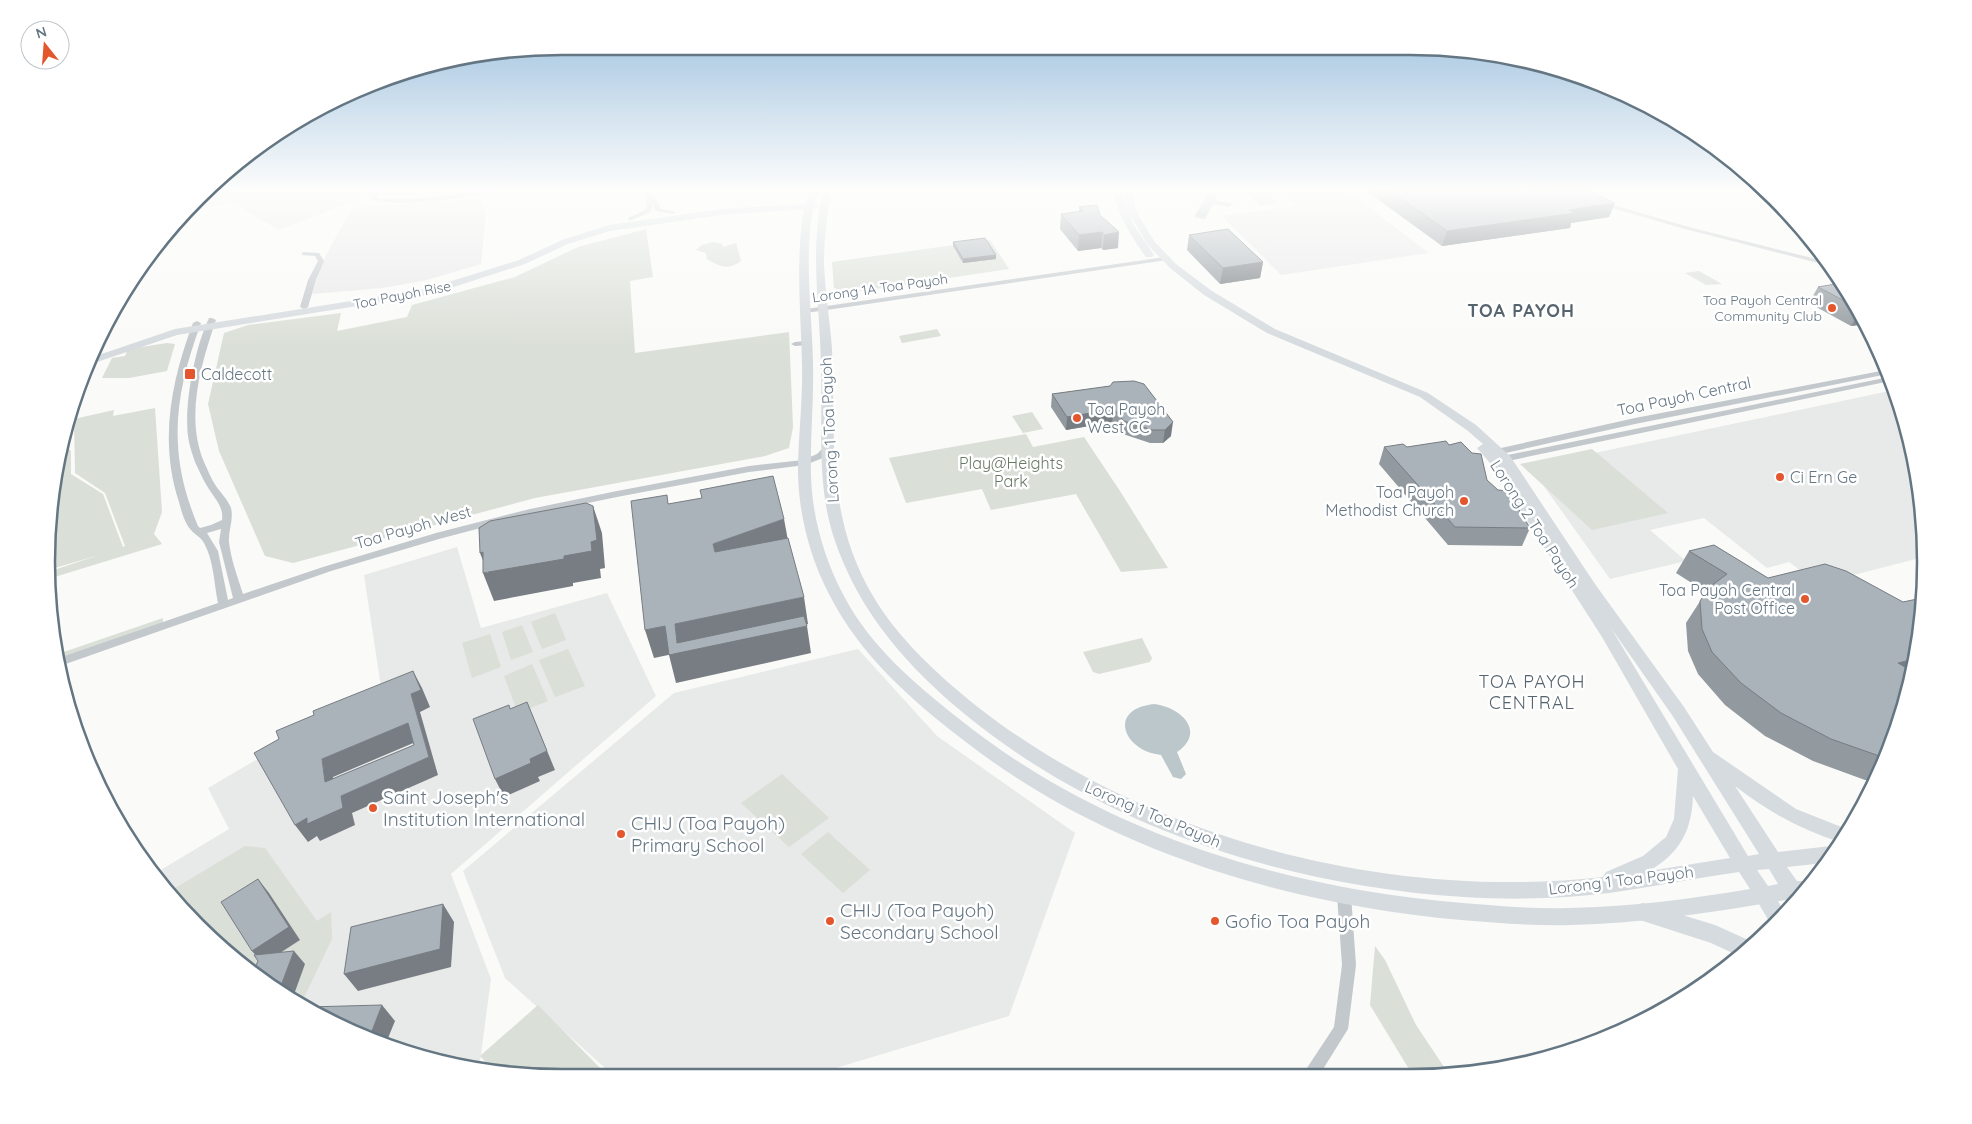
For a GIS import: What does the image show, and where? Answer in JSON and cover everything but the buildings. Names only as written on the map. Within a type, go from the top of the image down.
[{"type":"main road","name":"Toa Payoh Rise","points":[[271,315],[304,307],[397,292],[454,280],[500,265],[554,241]]},
{"type":"main road","name":"Toa Payoh Rise","points":[[101,353],[166,329],[428,292],[522,262],[567,241]]},
{"type":"main road","name":"Lorong 1 Toa Payoh","points":[[805,241],[806,308],[801,343],[808,390],[805,486],[815,540],[835,592],[874,652],[966,734],[1035,783],[1120,826],[1229,868],[1344,896],[1425,908],[1517,915],[1582,916],[1644,912],[1763,894],[1794,892]]},
{"type":"main road","name":"Lorong 1 Toa Payoh","points":[[821,241],[819,266],[824,306],[829,482],[832,506],[853,569],[870,602],[898,641],[922,668],[983,723],[1010,743],[1080,783],[1157,819],[1261,856],[1373,880],[1425,886],[1544,890],[1585,888],[1742,864],[1824,855]]},
{"type":"main road","name":"Lorong 2 Toa Payoh","points":[[1144,241],[1157,257],[1215,298],[1271,331],[1424,395],[1457,417],[1497,456],[1643,659],[1704,751],[1772,860],[1796,890]]},
{"type":"main road","name":"Lorong 2 Toa Payoh","points":[[1148,241],[1157,257]]},
{"type":"main road","name":"Toa Payoh Rise","points":[[98,359],[196,326]]},
{"type":"main road","name":"Lorong 2 Toa Payoh","points":[[1497,456],[1551,551],[1622,657],[1742,864],[1775,914]]},
{"type":"main road","points":[[805,486],[816,480],[829,482]]},
{"type":"main road","points":[[1704,751],[1770,804],[1817,828],[1838,834]]},
{"type":"main road","points":[[1585,888],[1637,869],[1668,847],[1678,834],[1684,809],[1686,769]]},
{"type":"main road","points":[[1644,912],[1715,935],[1740,946]]},
{"type":"street","points":[[1742,241],[1818,261]]},
{"type":"street","points":[[1755,241],[1814,256]]},
{"type":"street","points":[[304,254],[317,254],[321,261],[312,280],[304,307]]},
{"type":"street","name":"Lorong 1A Toa Payoh","points":[[806,308],[1157,257]]},
{"type":"street","points":[[211,324],[196,380],[191,410],[194,448],[212,486],[223,499],[228,512],[224,542],[239,599]]},
{"type":"street","points":[[196,326],[181,368],[174,396],[173,447],[177,480],[187,514],[194,528],[200,531],[211,546],[224,604]]},
{"type":"street","name":"Toa Payoh Central","points":[[1497,456],[1635,421],[1880,373]]},
{"type":"street","name":"Toa Payoh Central","points":[[1497,456],[1883,380]]},
{"type":"street","name":"Toa Payoh West","points":[[65,660],[336,566],[468,527],[600,498],[789,463],[806,457],[820,456],[828,448]]},
{"type":"street","points":[[200,531],[214,528],[226,522]]},
{"type":"street","points":[[1314,1069],[1341,1029],[1349,965],[1344,896]]},
{"type":"shaded area","points":[[334,241],[483,241],[481,264],[427,280],[383,288],[312,294],[323,261]]},
{"type":"shaded area","points":[[1247,241],[1414,241],[1429,253],[1281,275]]},
{"type":"shaded area","points":[[1887,391],[1900,431],[1913,496],[1917,559],[1818,584],[1789,562],[1767,568],[1704,518],[1650,530],[1686,561],[1610,579],[1536,475],[1542,464]]},
{"type":"shaded area","name":"Saint Joseph's Institution International","points":[[457,547],[481,628],[607,593],[656,696],[451,874],[491,979],[480,1062],[431,1052],[399,1042],[338,1017],[308,1001],[280,984],[228,943],[203,921],[160,871],[229,829],[208,788],[381,687],[364,575]]},
{"type":"shaded area","name":"CHIJ (Toa Payoh) Secondary School","points":[[858,649],[937,736],[1075,833],[1009,1016],[832,1069],[606,1069],[505,978],[463,871],[674,693]]},
{"type":"shaded area","points":[[1154,704],[1164,706],[1181,715],[1190,728],[1190,736],[1186,744],[1177,752],[1186,774],[1181,779],[1173,777],[1161,755],[1148,752],[1137,746],[1126,730],[1126,721],[1130,714],[1139,707]]},
{"type":"green space","points":[[599,241],[648,241],[653,277],[630,281],[635,353],[789,332],[793,427],[789,448],[765,456],[535,498],[293,563],[265,556],[219,451],[208,404],[224,333],[248,325],[341,313],[337,331],[407,317],[412,305],[515,277],[578,247]]},
{"type":"green space","points":[[991,241],[1009,269],[848,293],[834,288],[832,262]]},
{"type":"green space","points":[[713,242],[722,244],[723,247],[736,243],[741,261],[728,267],[716,264],[707,259],[706,253],[696,250],[702,245]]},
{"type":"green space","points":[[1699,271],[1722,284],[1706,285],[1685,273]]},
{"type":"green space","points":[[937,329],[941,336],[902,343],[899,336]]},
{"type":"green space","points":[[167,343],[175,344],[167,371],[129,378],[102,378],[112,358],[125,356],[128,349]]},
{"type":"green space","points":[[155,408],[162,512],[154,534],[162,544],[55,577],[55,570],[99,555],[55,568],[59,496],[68,449],[71,451],[71,474],[103,494],[123,547],[125,546],[105,493],[75,473],[74,424],[76,419],[114,410],[113,416]]},
{"type":"green space","points":[[1032,412],[1043,429],[1023,433],[1012,416]]},
{"type":"green space","name":"Play@Heights Park","points":[[1026,434],[1033,447],[1084,437],[1168,568],[1121,572],[1076,494],[991,510],[982,489],[906,503],[889,458]]},
{"type":"green space","points":[[1592,449],[1668,513],[1592,530],[1520,464]]},
{"type":"green space","points":[[555,613],[566,640],[542,649],[531,622]]},
{"type":"green space","points":[[163,618],[163,624],[64,658],[63,652]]},
{"type":"green space","points":[[522,625],[533,652],[511,660],[502,632]]},
{"type":"green space","points":[[490,634],[501,667],[472,678],[462,643]]},
{"type":"green space","points":[[1142,638],[1152,658],[1150,662],[1099,674],[1093,672],[1083,652]]},
{"type":"green space","points":[[568,649],[585,686],[555,697],[539,660]]},
{"type":"green space","points":[[532,664],[548,701],[518,713],[504,676]]},
{"type":"green space","points":[[782,774],[829,818],[789,847],[741,803]]},
{"type":"green space","points":[[828,832],[870,870],[843,893],[801,854]]},
{"type":"green space","points":[[245,846],[265,848],[317,921],[331,912],[332,939],[304,998],[280,984],[228,943],[203,921],[175,888]]},
{"type":"green space","points":[[1375,946],[1385,960],[1416,1025],[1445,1068],[1409,1069],[1370,1005]]},
{"type":"green space","points":[[538,1005],[601,1069],[529,1068],[496,1065],[487,1063],[480,1056]]},
{"type":"place","name":"Toa Payoh Central Community Club","points":[[1832,308]]},
{"type":"place","name":"Caldecott","points":[[190,374]]},
{"type":"place","name":"Toa Payoh West CC","points":[[1077,418]]},
{"type":"place","name":"Ci Ern Ge","points":[[1780,477]]},
{"type":"place","name":"Toa Payoh Methodist Church","points":[[1464,501]]},
{"type":"place","name":"Toa Payoh Central Post Office","points":[[1805,599]]},
{"type":"place","name":"Saint Joseph's Institution International","points":[[373,808]]},
{"type":"place","name":"CHIJ (Toa Payoh) Primary School","points":[[621,834]]},
{"type":"place","name":"CHIJ (Toa Payoh) Secondary School","points":[[830,921]]},
{"type":"place","name":"Gofio Toa Payoh","points":[[1215,921]]},
{"type":"district","name":"TOA PAYOH","points":[[1521,310]]},
{"type":"district","name":"TOA PAYOH CENTRAL","points":[[1532,691]]}]
